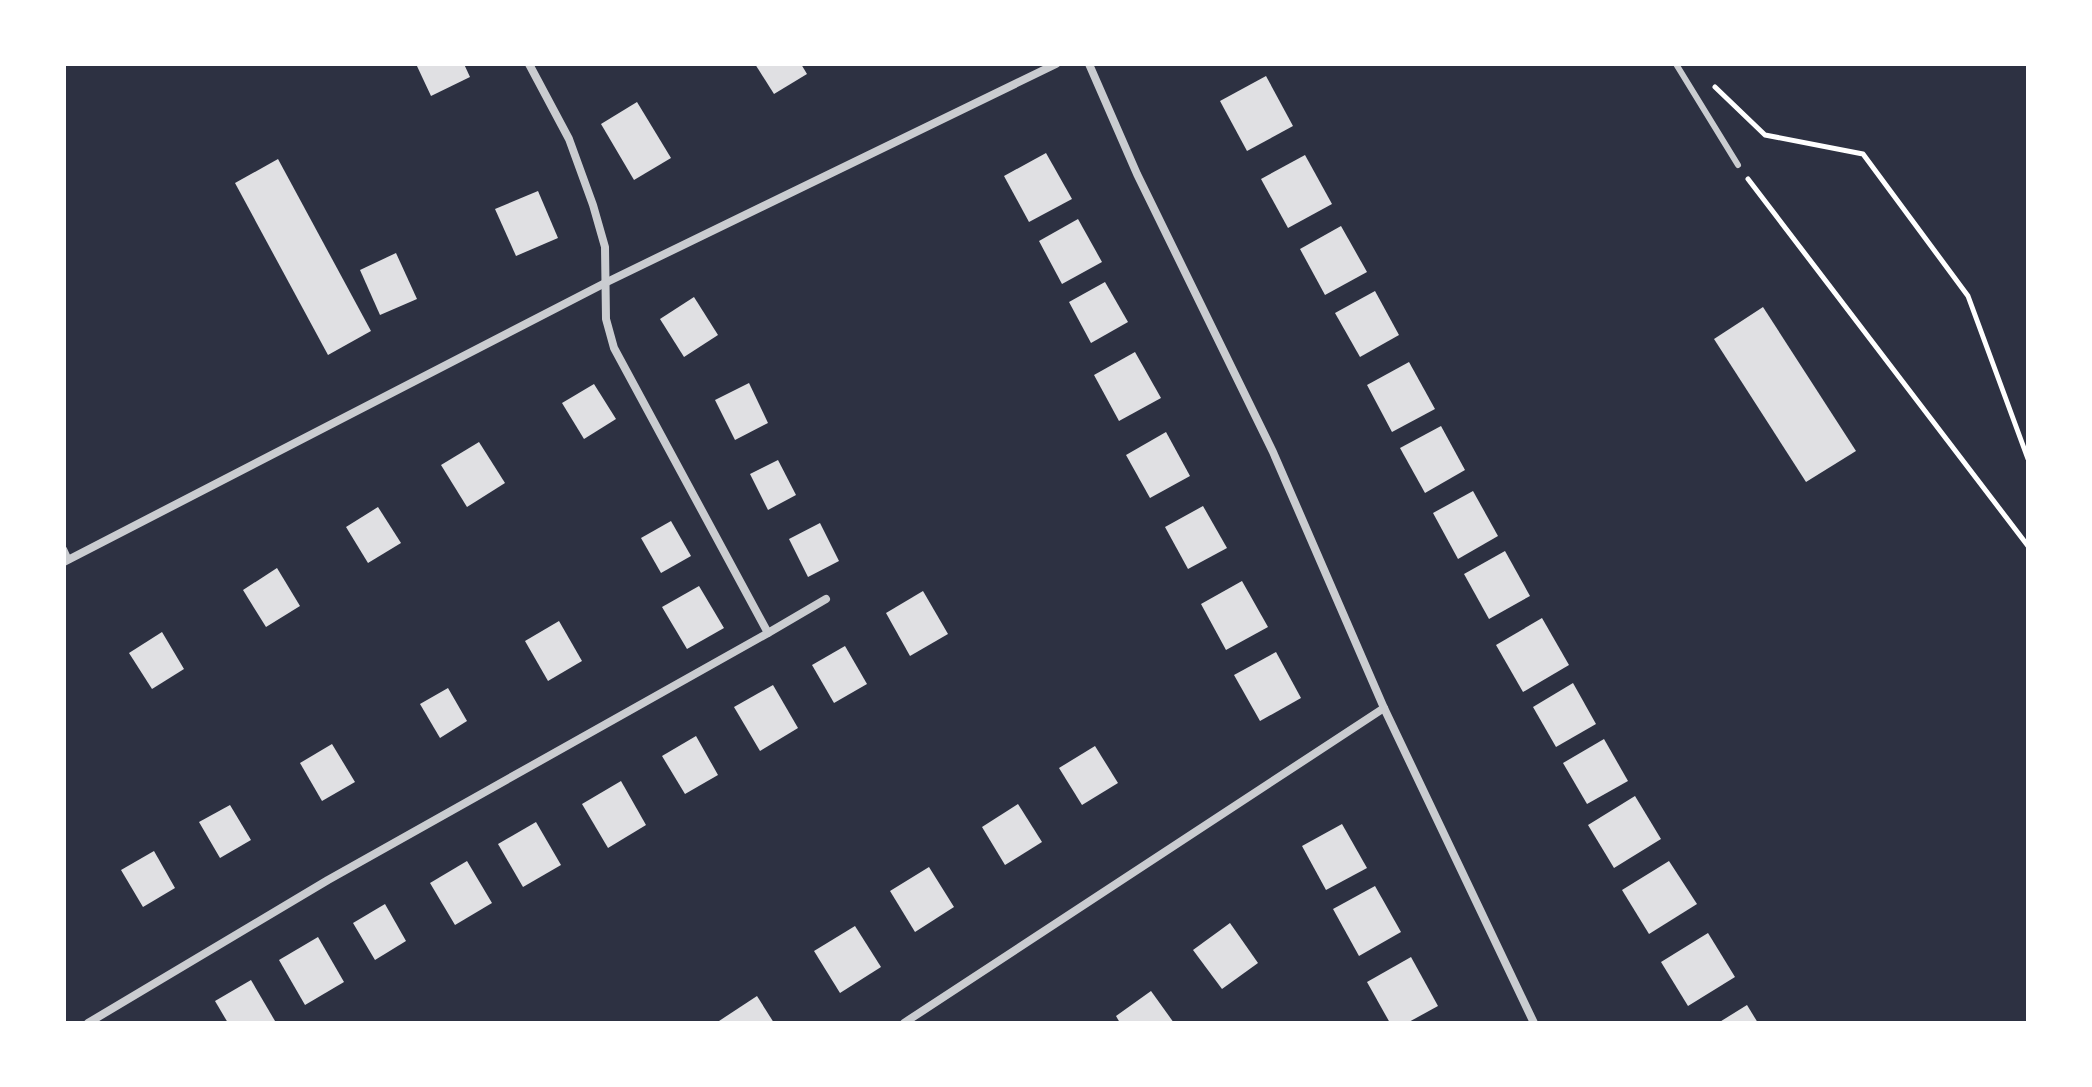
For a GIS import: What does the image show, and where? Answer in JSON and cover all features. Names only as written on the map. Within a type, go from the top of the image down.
[{"type":"street","points":[[529,64],[569,139],[593,205],[605,247],[606,319],[614,348],[768,633]]},
{"type":"street","points":[[67,561],[607,282],[1056,64]]},
{"type":"street","points":[[1089,64],[1137,174],[1273,452],[1384,708],[1534,1023]]},
{"type":"street","points":[[88,1023],[328,880],[826,599]]},
{"type":"street","points":[[904,1023],[1384,708]]},
{"type":"lane","points":[[1676,64],[1738,165]]},
{"type":"lane","points":[[64,549],[67,561]]},
{"type":"path","points":[[1706,77],[1765,135],[1863,154],[1968,296],[2028,459]]},
{"type":"path","points":[[1738,165],[2028,546]]},
{"type":"building","points":[[416,64],[464,64],[470,77],[431,96]]},
{"type":"building","points":[[755,64],[801,64],[807,74],[774,94]]},
{"type":"building","points":[[1266,76],[1293,126],[1247,151],[1220,101]]},
{"type":"building","points":[[637,102],[671,158],[634,180],[601,124]]},
{"type":"building","points":[[1046,153],[1072,199],[1029,222],[1004,176]]},
{"type":"building","points":[[1305,155],[1332,204],[1288,228],[1261,179]]},
{"type":"building","points":[[278,159],[371,331],[328,355],[235,183]]},
{"type":"building","points":[[538,191],[558,238],[516,256],[495,209]]},
{"type":"building","points":[[1078,219],[1102,262],[1062,284],[1039,241]]},
{"type":"building","points":[[1341,226],[1367,272],[1325,295],[1300,249]]},
{"type":"building","points":[[396,253],[417,299],[380,315],[360,270]]},
{"type":"building","points":[[1105,282],[1128,322],[1091,343],[1069,302]]},
{"type":"building","points":[[1375,291],[1399,335],[1360,357],[1335,313]]},
{"type":"building","points":[[694,297],[718,335],[684,357],[660,319]]},
{"type":"building","points":[[1763,307],[1856,451],[1806,482],[1714,339]]},
{"type":"building","points":[[1135,352],[1161,398],[1119,421],[1094,375]]},
{"type":"building","points":[[1409,362],[1435,409],[1392,432],[1367,385]]},
{"type":"building","points":[[749,383],[768,423],[735,440],[715,400]]},
{"type":"building","points":[[594,384],[616,419],[584,439],[562,403]]},
{"type":"building","points":[[1441,426],[1465,470],[1425,493],[1400,448]]},
{"type":"building","points":[[1166,432],[1190,476],[1150,498],[1126,455]]},
{"type":"building","points":[[479,442],[505,483],[467,507],[441,465]]},
{"type":"building","points":[[778,460],[796,495],[768,510],[750,474]]},
{"type":"building","points":[[1473,491],[1498,536],[1458,559],[1433,513]]},
{"type":"building","points":[[1203,506],[1227,548],[1188,569],[1165,527]]},
{"type":"building","points":[[378,507],[401,543],[368,563],[346,527]]},
{"type":"building","points":[[671,521],[691,556],[661,573],[641,538]]},
{"type":"building","points":[[820,523],[839,561],[808,577],[789,539]]},
{"type":"building","points":[[1505,551],[1530,596],[1489,619],[1464,574]]},
{"type":"building","points":[[277,568],[300,606],[266,627],[243,590]]},
{"type":"building","points":[[1242,581],[1268,627],[1226,650],[1201,604]]},
{"type":"building","points":[[699,586],[724,628],[687,649],[662,607]]},
{"type":"building","points":[[923,591],[948,634],[910,656],[886,613]]},
{"type":"building","points":[[1542,618],[1569,665],[1523,692],[1496,645]]},
{"type":"building","points":[[559,621],[582,661],[548,681],[525,641]]},
{"type":"building","points":[[162,632],[184,669],[152,689],[129,653]]},
{"type":"building","points":[[845,646],[867,684],[834,703],[812,665]]},
{"type":"building","points":[[1276,652],[1301,698],[1260,721],[1234,675]]},
{"type":"building","points":[[1573,683],[1596,724],[1556,747],[1533,707]]},
{"type":"building","points":[[773,685],[798,728],[760,751],[734,707]]},
{"type":"building","points":[[448,688],[467,721],[440,738],[420,704]]},
{"type":"building","points":[[696,736],[718,775],[685,794],[662,756]]},
{"type":"building","points":[[1604,739],[1628,781],[1587,804],[1563,763]]},
{"type":"building","points":[[332,744],[355,782],[322,801],[300,763]]},
{"type":"building","points":[[1095,746],[1118,783],[1082,805],[1059,768]]},
{"type":"building","points":[[621,781],[646,825],[608,848],[582,804]]},
{"type":"building","points":[[1635,796],[1661,839],[1614,868],[1588,825]]},
{"type":"building","points":[[1018,804],[1042,842],[1005,865],[982,827]]},
{"type":"building","points":[[230,805],[251,840],[220,858],[199,822]]},
{"type":"building","points":[[536,822],[561,865],[523,887],[498,844]]},
{"type":"building","points":[[1342,824],[1367,868],[1326,890],[1302,846]]},
{"type":"building","points":[[154,851],[175,888],[143,907],[121,870]]},
{"type":"building","points":[[467,861],[492,903],[455,925],[430,883]]},
{"type":"building","points":[[1669,861],[1697,904],[1649,934],[1622,890]]},
{"type":"building","points":[[929,867],[954,907],[915,932],[890,891]]},
{"type":"building","points":[[1375,886],[1401,932],[1359,956],[1333,909]]},
{"type":"building","points":[[385,904],[406,941],[375,960],[353,923]]},
{"type":"building","points":[[1230,923],[1258,963],[1222,989],[1193,950]]},
{"type":"building","points":[[855,926],[881,967],[840,993],[814,951]]},
{"type":"building","points":[[1708,933],[1735,977],[1688,1006],[1661,962]]},
{"type":"building","points":[[318,937],[344,982],[305,1005],[279,960]]},
{"type":"building","points":[[1411,957],[1438,1006],[1407,1023],[1390,1023],[1367,982]]},
{"type":"building","points":[[251,980],[275,1021],[228,1023],[215,1001]]},
{"type":"building","points":[[1151,991],[1174,1023],[1120,1023],[1116,1016]]},
{"type":"building","points":[[757,996],[774,1023],[720,1023],[719,1021]]},
{"type":"building","points":[[1747,1005],[1758,1023],[1718,1023]]}]
